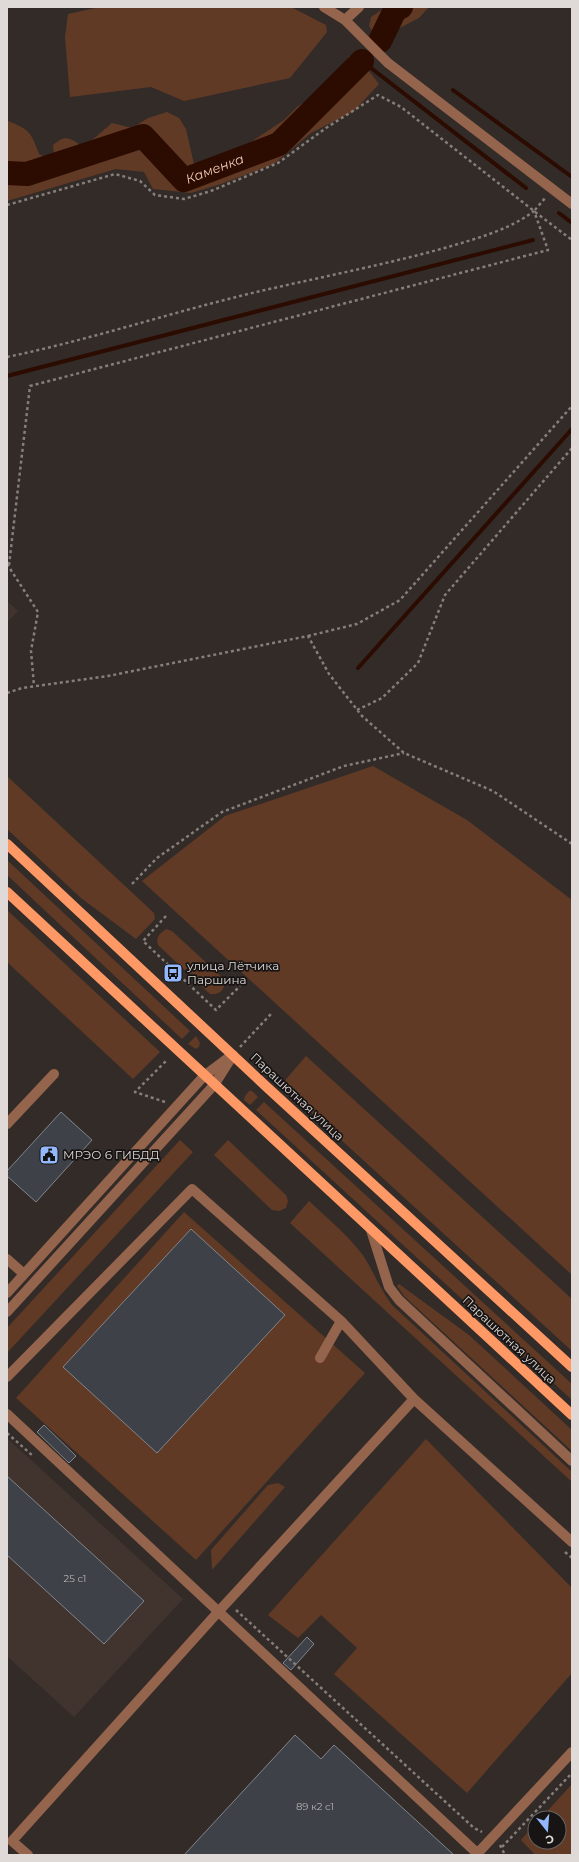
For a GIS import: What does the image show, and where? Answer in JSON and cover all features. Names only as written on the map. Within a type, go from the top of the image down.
[{"type":"main road","name":"Парашютная улица","points":[[7,844],[233,1055],[572,1367]]},
{"type":"main road","name":"Парашютная улица","points":[[7,892],[204,1076],[572,1415]]},
{"type":"street","points":[[324,7],[345,20],[388,63],[572,204]]},
{"type":"street","points":[[345,20],[359,7]]},
{"type":"street","points":[[7,1293],[204,1076],[233,1055]]},
{"type":"street","points":[[7,1312],[214,1085],[233,1055]]},
{"type":"street","points":[[7,1124],[54,1074]]},
{"type":"street","points":[[7,1377],[192,1188],[341,1321],[414,1400],[572,1542]]},
{"type":"street","points":[[371,1230],[389,1287],[399,1300],[572,1461]]},
{"type":"street","points":[[7,1259],[24,1274]]},
{"type":"street","points":[[320,1358],[341,1321]]},
{"type":"street","points":[[28,1855],[12,1841],[219,1611],[414,1400]]},
{"type":"street","points":[[7,1414],[478,1854],[572,1752]]},
{"type":"path","points":[[7,205],[115,174],[140,181],[155,195],[184,199],[211,191],[278,163],[326,128],[378,95],[401,107],[572,240]]},
{"type":"path","points":[[7,357],[62,345],[265,290],[413,257],[483,237],[519,222],[534,211],[552,189]]},
{"type":"path","points":[[34,686],[31,651],[38,612],[8,565],[30,386],[548,250],[534,211]]},
{"type":"path","points":[[7,693],[22,688],[108,676],[308,636],[358,624],[400,600],[572,406]]},
{"type":"path","points":[[357,710],[382,698],[418,663],[445,595],[572,448]]},
{"type":"path","points":[[308,636],[329,674],[357,710],[404,752],[493,791],[572,844]]},
{"type":"path","points":[[132,884],[157,858],[222,812],[344,766],[404,752]]},
{"type":"path","points":[[166,916],[143,941],[210,1005],[216,1010],[240,986]]},
{"type":"path","points":[[233,1055],[271,1014]]},
{"type":"path","points":[[166,1061],[135,1092],[168,1103]]},
{"type":"path","points":[[236,1610],[474,1828],[493,1838],[502,1847],[505,1855]]},
{"type":"path","points":[[496,1851],[502,1847],[572,1773]]},
{"type":"shaded area","points":[[100,7],[291,7],[326,25],[327,32],[290,78],[184,101],[151,87],[70,97],[65,37],[68,14]]},
{"type":"shaded area","points":[[386,7],[429,7],[419,18],[384,36],[374,34],[369,26],[371,17]]},
{"type":"shaded area","points":[[349,56],[358,57],[379,84],[354,111],[311,133],[274,164],[221,184],[191,193],[153,189],[144,172],[116,169],[7,201],[7,119],[29,133],[39,154],[47,158],[54,154],[53,145],[62,139],[68,138],[84,147],[112,123],[132,128],[148,118],[167,112],[179,118],[186,129],[194,164],[203,165],[236,152],[284,120],[297,107],[321,91],[340,71]]},
{"type":"shaded area","points":[[7,601],[18,611],[7,622]]},
{"type":"shaded area","points":[[373,766],[467,820],[572,900],[572,1275],[142,881],[225,816]]},
{"type":"shaded area","points":[[7,776],[154,913],[155,919],[136,939],[81,898],[7,829]]},
{"type":"shaded area","points":[[7,860],[190,1031],[182,1039],[7,875]]},
{"type":"shaded area","points":[[7,910],[160,1052],[133,1079],[7,962]]},
{"type":"shaded area","points":[[166,929],[172,931],[224,979],[222,991],[210,994],[158,945],[157,940],[159,936]]},
{"type":"shaded area","points":[[196,1036],[200,1043],[199,1047],[196,1049],[188,1044]]},
{"type":"shaded area","points":[[306,1056],[572,1299],[572,1351],[281,1085]]},
{"type":"shaded area","points":[[249,1091],[252,1091],[258,1097],[250,1105],[244,1100]]},
{"type":"shaded area","points":[[264,1102],[572,1384],[572,1400],[256,1110]]},
{"type":"shaded area","points":[[180,1140],[193,1152],[7,1353],[7,1328]]},
{"type":"shaded area","points":[[228,1140],[286,1195],[288,1201],[286,1208],[279,1211],[272,1210],[214,1155]]},
{"type":"shaded area","points":[[309,1201],[343,1233],[362,1254],[392,1305],[572,1472],[572,1482],[290,1223]]},
{"type":"shaded area","points":[[184,1212],[365,1373],[196,1560],[16,1398]]},
{"type":"shaded area","points":[[399,1284],[469,1335],[572,1430],[572,1451],[404,1296],[397,1286]]},
{"type":"shaded area","points":[[7,1438],[183,1599],[74,1717],[7,1656]]},
{"type":"shaded area","points":[[426,1439],[572,1588],[572,1673],[467,1793],[334,1674],[357,1648],[321,1615],[298,1638],[268,1615]]},
{"type":"shaded area","points":[[278,1483],[285,1487],[212,1570],[211,1550],[268,1485]]},
{"type":"shaded area","points":[[572,1784],[572,1855],[535,1855],[530,1850],[567,1850],[567,1810],[548,1810]]},
{"type":"shaded area","points":[[527,1833],[527,1846],[521,1840]]},
{"type":"building","name":"МРЭО 6 ГИБДД","points":[[61,1112],[92,1140],[36,1202],[7,1176],[7,1171]]},
{"type":"building","points":[[191,1229],[285,1315],[157,1453],[63,1367]]},
{"type":"building","points":[[44,1425],[76,1456],[69,1463],[37,1432]]},
{"type":"building","points":[[7,1476],[144,1601],[104,1644],[7,1555]]},
{"type":"building","points":[[307,1637],[314,1644],[291,1670],[283,1663]]},
{"type":"building","points":[[295,1735],[321,1759],[334,1745],[454,1855],[184,1855]]},
{"type":"waterway","name":"Каменка","points":[[380,41],[395,10],[401,7]]},
{"type":"waterway","points":[[362,61],[526,188]]},
{"type":"waterway","name":"Каменка","points":[[7,173],[27,174],[143,136],[184,180],[279,144],[362,61]]},
{"type":"waterway","points":[[453,90],[572,177]]},
{"type":"waterway","points":[[559,213],[572,223]]},
{"type":"waterway","points":[[7,376],[533,240]]},
{"type":"waterway","points":[[358,668],[572,429]]},
{"type":"place","name":"улица Лётчика Паршина","points":[[173,973]]},
{"type":"place","name":"МРЭО 6 ГИБДД","points":[[49,1155]]}]
